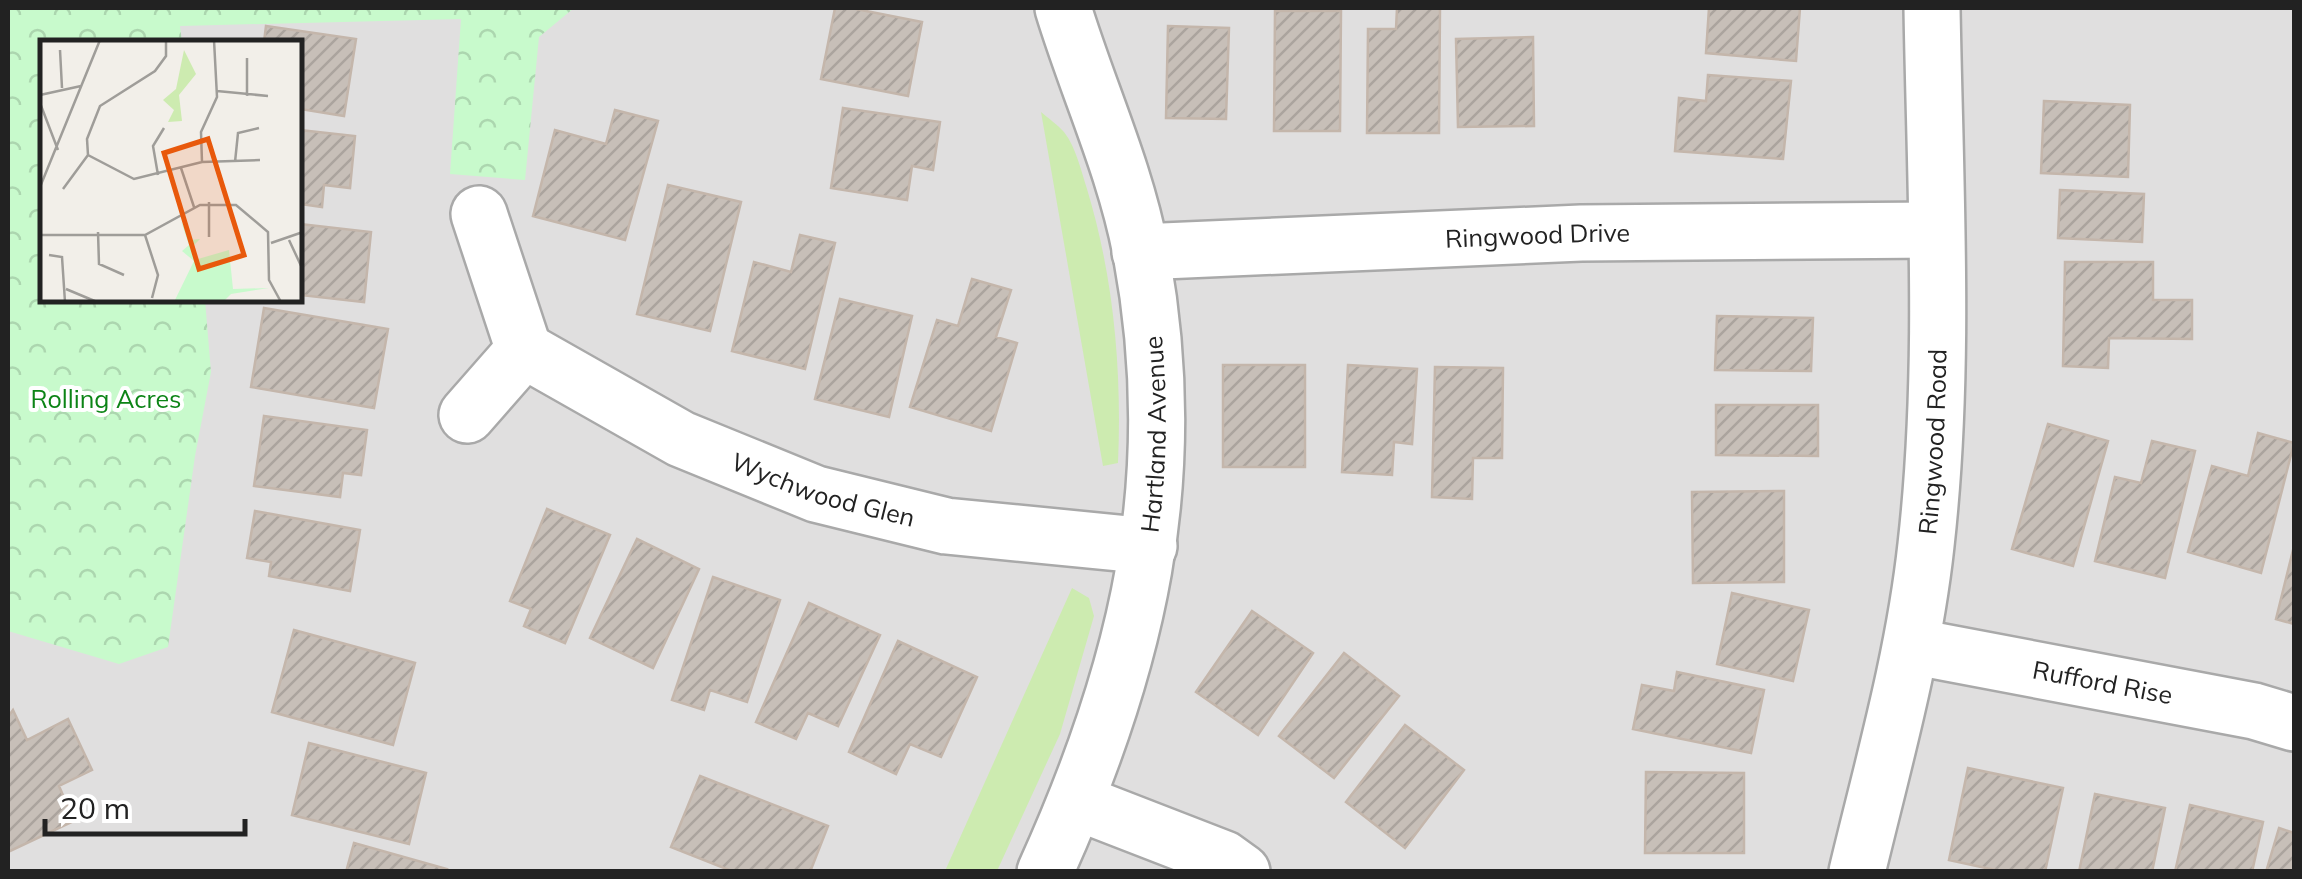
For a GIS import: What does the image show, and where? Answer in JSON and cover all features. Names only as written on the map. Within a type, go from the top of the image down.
[{"type":"street","name":"Hartland Avenue","points":[[1045,872],[1077,802],[1124,664],[1149,546],[1158,442],[1156,372],[1140,252],[1115,154],[1062,8]]},
{"type":"street","name":"Ringwood Road","points":[[1857,872],[1912,646],[1926,544],[1936,390],[1932,8]]},
{"type":"street","points":[[467,416],[524,350],[479,214]]},
{"type":"street","name":"Ringwood Drive","points":[[1140,252],[1581,233],[1936,230]]},
{"type":"street","name":"Wychwood Glen","points":[[524,350],[681,439],[816,494],[946,526],[1149,546]]},
{"type":"street","name":"Rufford Rise","points":[[1912,646],[2254,711],[2294,723]]},
{"type":"street","points":[[1077,802],[1224,858],[1242,872]]},
{"type":"shaded area","points":[[8,8],[2294,8],[2294,871],[8,871]]},
{"type":"green space","name":"Rolling Acres","points":[[8,8],[574,8],[539,37],[525,180],[450,174],[461,19],[180,26],[182,40],[40,40],[40,302],[205,302],[211,372],[168,647],[119,664],[8,631]]},
{"type":"green space","points":[[1041,112],[1064,132],[1075,152],[1104,256],[1117,359],[1119,428],[1118,463],[1103,466]]},
{"type":"green space","points":[[1072,588],[1089,598],[1094,616],[1060,734],[997,871],[945,871]]},
{"type":"building","points":[[835,8],[922,22],[908,96],[821,79]]},
{"type":"building","points":[[1397,8],[1440,8],[1439,133],[1367,133],[1368,29],[1396,29]]},
{"type":"building","points":[[1709,8],[1800,8],[1796,61],[1706,53]]},
{"type":"building","points":[[1275,11],[1341,11],[1340,131],[1274,131]]},
{"type":"building","points":[[266,26],[356,39],[344,116],[302,109],[302,40],[264,40]]},
{"type":"building","points":[[1168,26],[1229,28],[1226,119],[1166,118]]},
{"type":"building","points":[[1533,37],[1534,126],[1458,127],[1456,39]]},
{"type":"building","points":[[1708,75],[1791,81],[1783,159],[1675,151],[1679,98],[1706,101]]},
{"type":"building","points":[[2044,101],[2130,105],[2128,177],[2041,173]]},
{"type":"building","points":[[843,108],[940,122],[933,170],[912,166],[907,200],[831,188]]},
{"type":"building","points":[[615,110],[658,121],[625,240],[533,216],[555,130],[606,144]]},
{"type":"building","points":[[302,130],[355,136],[350,188],[324,185],[322,207],[302,204]]},
{"type":"building","points":[[668,185],[741,202],[710,331],[637,314]]},
{"type":"building","points":[[2060,190],[2144,194],[2142,242],[2058,238]]},
{"type":"building","points":[[302,224],[371,232],[364,302],[302,295]]},
{"type":"building","points":[[800,235],[835,243],[805,369],[732,351],[754,262],[791,272]]},
{"type":"building","points":[[2065,262],[2153,262],[2153,300],[2192,300],[2192,339],[2109,338],[2108,368],[2063,366]]},
{"type":"building","points":[[972,279],[1011,290],[996,337],[1017,343],[991,431],[910,407],[937,320],[958,326]]},
{"type":"building","points":[[840,299],[912,316],[889,417],[815,399]]},
{"type":"building","points":[[264,308],[388,329],[374,408],[251,387]]},
{"type":"building","points":[[1717,316],[1813,318],[1811,371],[1715,370]]},
{"type":"building","points":[[1223,365],[1305,365],[1305,467],[1223,467]]},
{"type":"building","points":[[1348,365],[1417,369],[1412,444],[1394,442],[1392,475],[1342,472]]},
{"type":"building","points":[[1435,367],[1503,368],[1502,458],[1473,458],[1472,499],[1432,497]]},
{"type":"building","points":[[1716,405],[1818,405],[1818,456],[1716,455]]},
{"type":"building","points":[[264,416],[367,430],[361,475],[343,473],[340,497],[254,486]]},
{"type":"building","points":[[2048,424],[2108,441],[2073,566],[2012,549]]},
{"type":"building","points":[[2258,433],[2294,443],[2261,573],[2188,552],[2212,466],[2248,476]]},
{"type":"building","points":[[2152,441],[2195,451],[2165,578],[2095,561],[2115,477],[2141,483]]},
{"type":"building","points":[[1784,491],[1784,582],[1693,583],[1692,492]]},
{"type":"building","points":[[547,509],[610,535],[565,643],[524,626],[531,609],[510,601]]},
{"type":"building","points":[[255,511],[360,530],[350,591],[269,576],[271,562],[247,558]]},
{"type":"building","points":[[637,539],[699,569],[653,668],[590,638]]},
{"type":"building","points":[[2294,546],[2294,624],[2276,619]]},
{"type":"building","points":[[713,577],[780,600],[747,702],[710,690],[704,710],[672,700]]},
{"type":"building","points":[[1732,593],[1809,610],[1793,681],[1717,664]]},
{"type":"building","points":[[809,603],[880,635],[838,726],[808,713],[796,739],[756,722]]},
{"type":"building","points":[[1252,611],[1313,653],[1258,735],[1196,692]]},
{"type":"building","points":[[294,630],[415,663],[393,745],[272,712]]},
{"type":"building","points":[[898,641],[977,677],[941,757],[910,744],[896,774],[849,752]]},
{"type":"building","points":[[1344,653],[1399,696],[1334,778],[1279,736]]},
{"type":"building","points":[[1677,672],[1764,690],[1751,753],[1633,729],[1642,685],[1674,691]]},
{"type":"building","points":[[13,710],[27,740],[68,719],[92,770],[59,786],[74,821],[8,852],[8,717]]},
{"type":"building","points":[[1405,725],[1464,770],[1405,848],[1346,802]]},
{"type":"building","points":[[309,743],[426,773],[409,844],[292,815]]},
{"type":"building","points":[[1968,768],[2063,788],[2045,872],[2004,872],[1949,860]]},
{"type":"building","points":[[1646,772],[1744,773],[1744,853],[1645,853]]},
{"type":"building","points":[[700,776],[828,826],[810,872],[734,872],[671,847]]},
{"type":"building","points":[[2095,794],[2165,808],[2152,872],[2079,872]]},
{"type":"building","points":[[2190,805],[2263,822],[2252,872],[2175,872]]},
{"type":"building","points":[[2279,828],[2294,833],[2294,872],[2266,872]]},
{"type":"building","points":[[354,843],[447,869],[346,872]]}]
